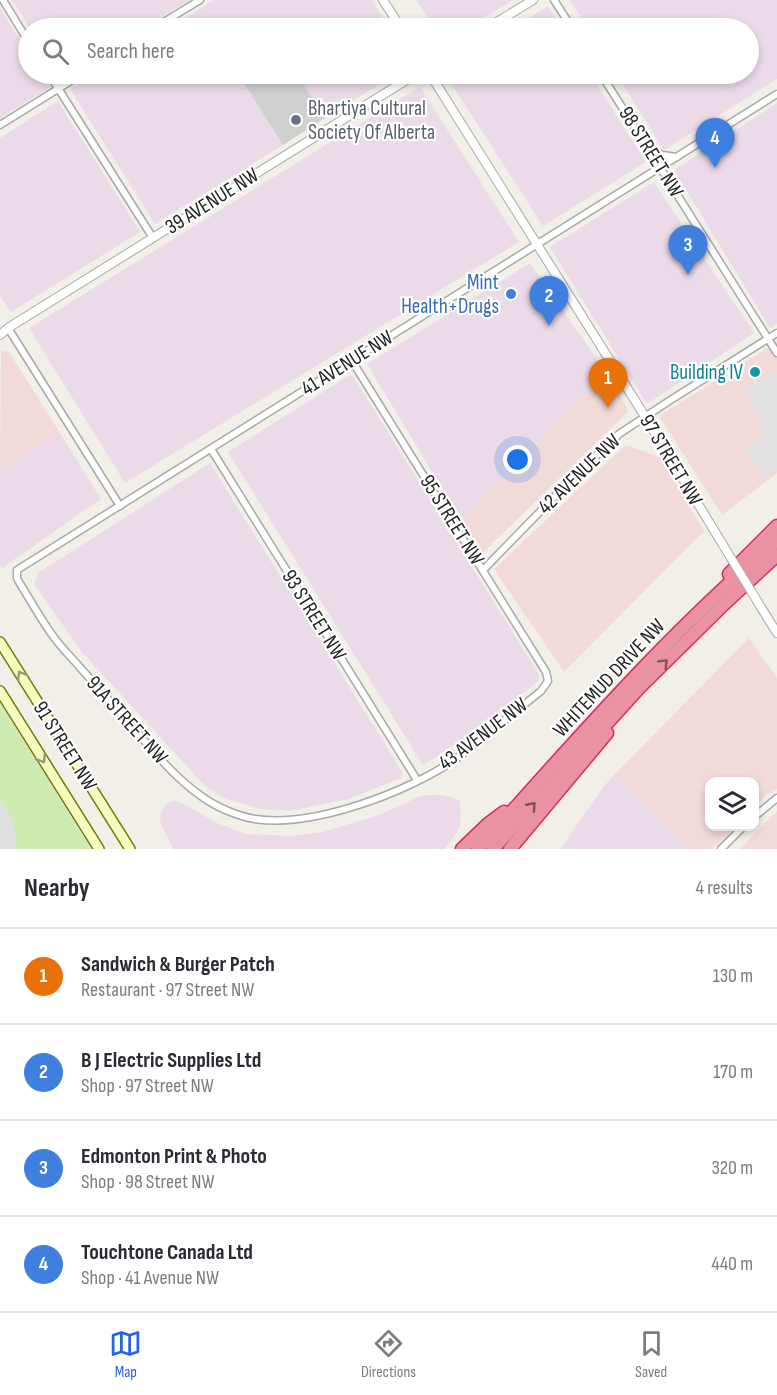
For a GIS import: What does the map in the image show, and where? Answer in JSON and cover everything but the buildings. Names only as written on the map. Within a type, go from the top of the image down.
[{"type":"highway","points":[[695,616],[731,571],[777,526]]},
{"type":"highway","name":"WHITEMUD DRIVE NW","points":[[478,849],[631,681],[695,616],[777,541]]},
{"type":"highway","name":"WHITEMUD DRIVE NW","points":[[493,849],[623,705],[724,604],[777,555]]},
{"type":"highway","points":[[724,604],[777,567]]},
{"type":"highway","points":[[510,849],[606,735],[623,705]]},
{"type":"highway","points":[[462,849],[488,824],[529,793]]},
{"type":"main road","name":"91 STREET NW","points":[[0,642],[130,849]]},
{"type":"main road","name":"91 STREET NW","points":[[0,691],[99,849]]},
{"type":"street","points":[[3,0],[18,25]]},
{"type":"street","points":[[170,18],[200,0]]},
{"type":"street","points":[[383,0],[395,18]]},
{"type":"street","points":[[503,18],[533,0]]},
{"type":"street","points":[[555,0],[566,18]]},
{"type":"street","points":[[55,84],[153,238]]},
{"type":"street","points":[[0,125],[65,84]]},
{"type":"street","name":"39 AVENUE NW","points":[[0,333],[400,84]]},
{"type":"street","name":"97 STREET NW","points":[[436,84],[645,416],[777,633]]},
{"type":"street","name":"98 STREET NW","points":[[607,84],[777,353]]},
{"type":"street","name":"41 AVENUE NW","points":[[17,570],[777,94]]},
{"type":"street","points":[[648,148],[662,155],[678,157]]},
{"type":"street","points":[[8,328],[120,506]]},
{"type":"street","name":"42 AVENUE NW","points":[[483,570],[607,445],[625,430],[777,333]]},
{"type":"street","name":"95 STREET NW","points":[[352,361],[546,672],[548,681]]},
{"type":"street","name":"93 STREET NW","points":[[211,449],[417,780]]},
{"type":"street","name":"91A STREET NW","points":[[17,570],[19,582],[56,641],[178,777],[202,797],[226,810],[253,819],[277,821]]},
{"type":"street","name":"43 AVENUE NW","points":[[277,821],[305,819],[345,809],[381,797],[417,780],[460,756],[541,691],[548,681]]},
{"type":"street","points":[[759,813],[777,798]]},
{"type":"street","points":[[721,849],[739,831]]},
{"type":"shaded area","points":[[12,0],[189,0],[160,18],[24,18]]},
{"type":"shaded area","points":[[214,0],[372,0],[383,18],[184,18]]},
{"type":"shaded area","points":[[416,0],[513,0],[483,18],[428,18]]},
{"type":"shaded area","points":[[570,0],[777,0],[777,79],[664,150],[622,84],[759,84],[759,18],[582,18]]},
{"type":"shaded area","points":[[548,6],[556,18],[528,18]]},
{"type":"shaded area","points":[[0,8],[18,37],[18,84],[49,84],[51,87],[0,118]]},
{"type":"shaded area","points":[[78,84],[244,84],[283,145],[155,224],[70,89]]},
{"type":"shaded area","points":[[244,84],[303,84],[325,118],[283,145]]},
{"type":"shaded area","points":[[303,84],[380,84],[325,118]]},
{"type":"shaded area","points":[[451,84],[596,84],[646,162],[543,226]]},
{"type":"shaded area","points":[[420,87],[519,242],[125,483],[29,328]]},
{"type":"shaded area","points":[[58,101],[140,232],[11,312],[0,296],[0,138]]},
{"type":"shaded area","points":[[777,103],[777,324],[770,328],[674,170]]},
{"type":"shaded area","points":[[654,182],[754,333],[647,404],[550,247]]},
{"type":"shaded area","points":[[530,263],[606,372],[462,521],[367,364]]},
{"type":"shaded area","points":[[777,342],[777,473],[722,515],[659,416]]},
{"type":"shaded area","points":[[1,350],[9,352],[60,433],[0,470]]},
{"type":"shaded area","points":[[606,372],[629,411],[481,554],[462,521]]},
{"type":"shaded area","points":[[775,372],[777,374],[777,469],[764,479],[745,449],[762,434],[762,428],[758,426],[760,416],[743,391]]},
{"type":"shaded area","points":[[350,375],[353,376],[540,676],[538,681],[483,726],[423,765],[228,452]]},
{"type":"shaded area","points":[[60,433],[101,499],[2,568],[0,564],[0,470]]},
{"type":"shaded area","points":[[626,445],[660,457],[704,531],[564,672],[494,569]]},
{"type":"shaded area","points":[[210,463],[403,773],[401,778],[349,799],[290,811],[260,809],[226,799],[209,789],[195,775],[81,651],[34,584],[38,573]]},
{"type":"shaded area","points":[[749,638],[777,678],[777,789],[759,803],[759,777],[705,777],[705,831],[731,831],[712,849],[692,849],[614,775]]},
{"type":"shaded area","points":[[614,775],[692,849],[560,849]]},
{"type":"shaded area","points":[[427,795],[441,795],[459,800],[460,826],[444,849],[173,849],[160,822],[161,812],[167,803],[173,801],[180,802],[217,823],[246,834],[292,836],[323,832],[382,814]]},
{"type":"shaded area","points":[[0,800],[13,821],[16,849],[0,849]]},
{"type":"shaded area","points":[[777,811],[777,849],[740,849],[759,831]]},
{"type":"green space","points":[[0,703],[91,849],[16,849],[13,821],[0,800]]},
{"type":"place","name":"Bhartiya Cultural Society Of Alberta","points":[[296,120]]},
{"type":"place","name":"Touchtone Canada Ltd","points":[[715,168]]},
{"type":"place","name":"Edmonton Print & Photo","points":[[688,275]]},
{"type":"place","name":"Mint Health+Drugs","points":[[511,294]]},
{"type":"place","name":"B J Electric Supplies Ltd","points":[[549,326]]},
{"type":"place","name":"Building IV","points":[[755,372]]},
{"type":"place","name":"Sandwich & Burger Patch","points":[[608,408]]}]
